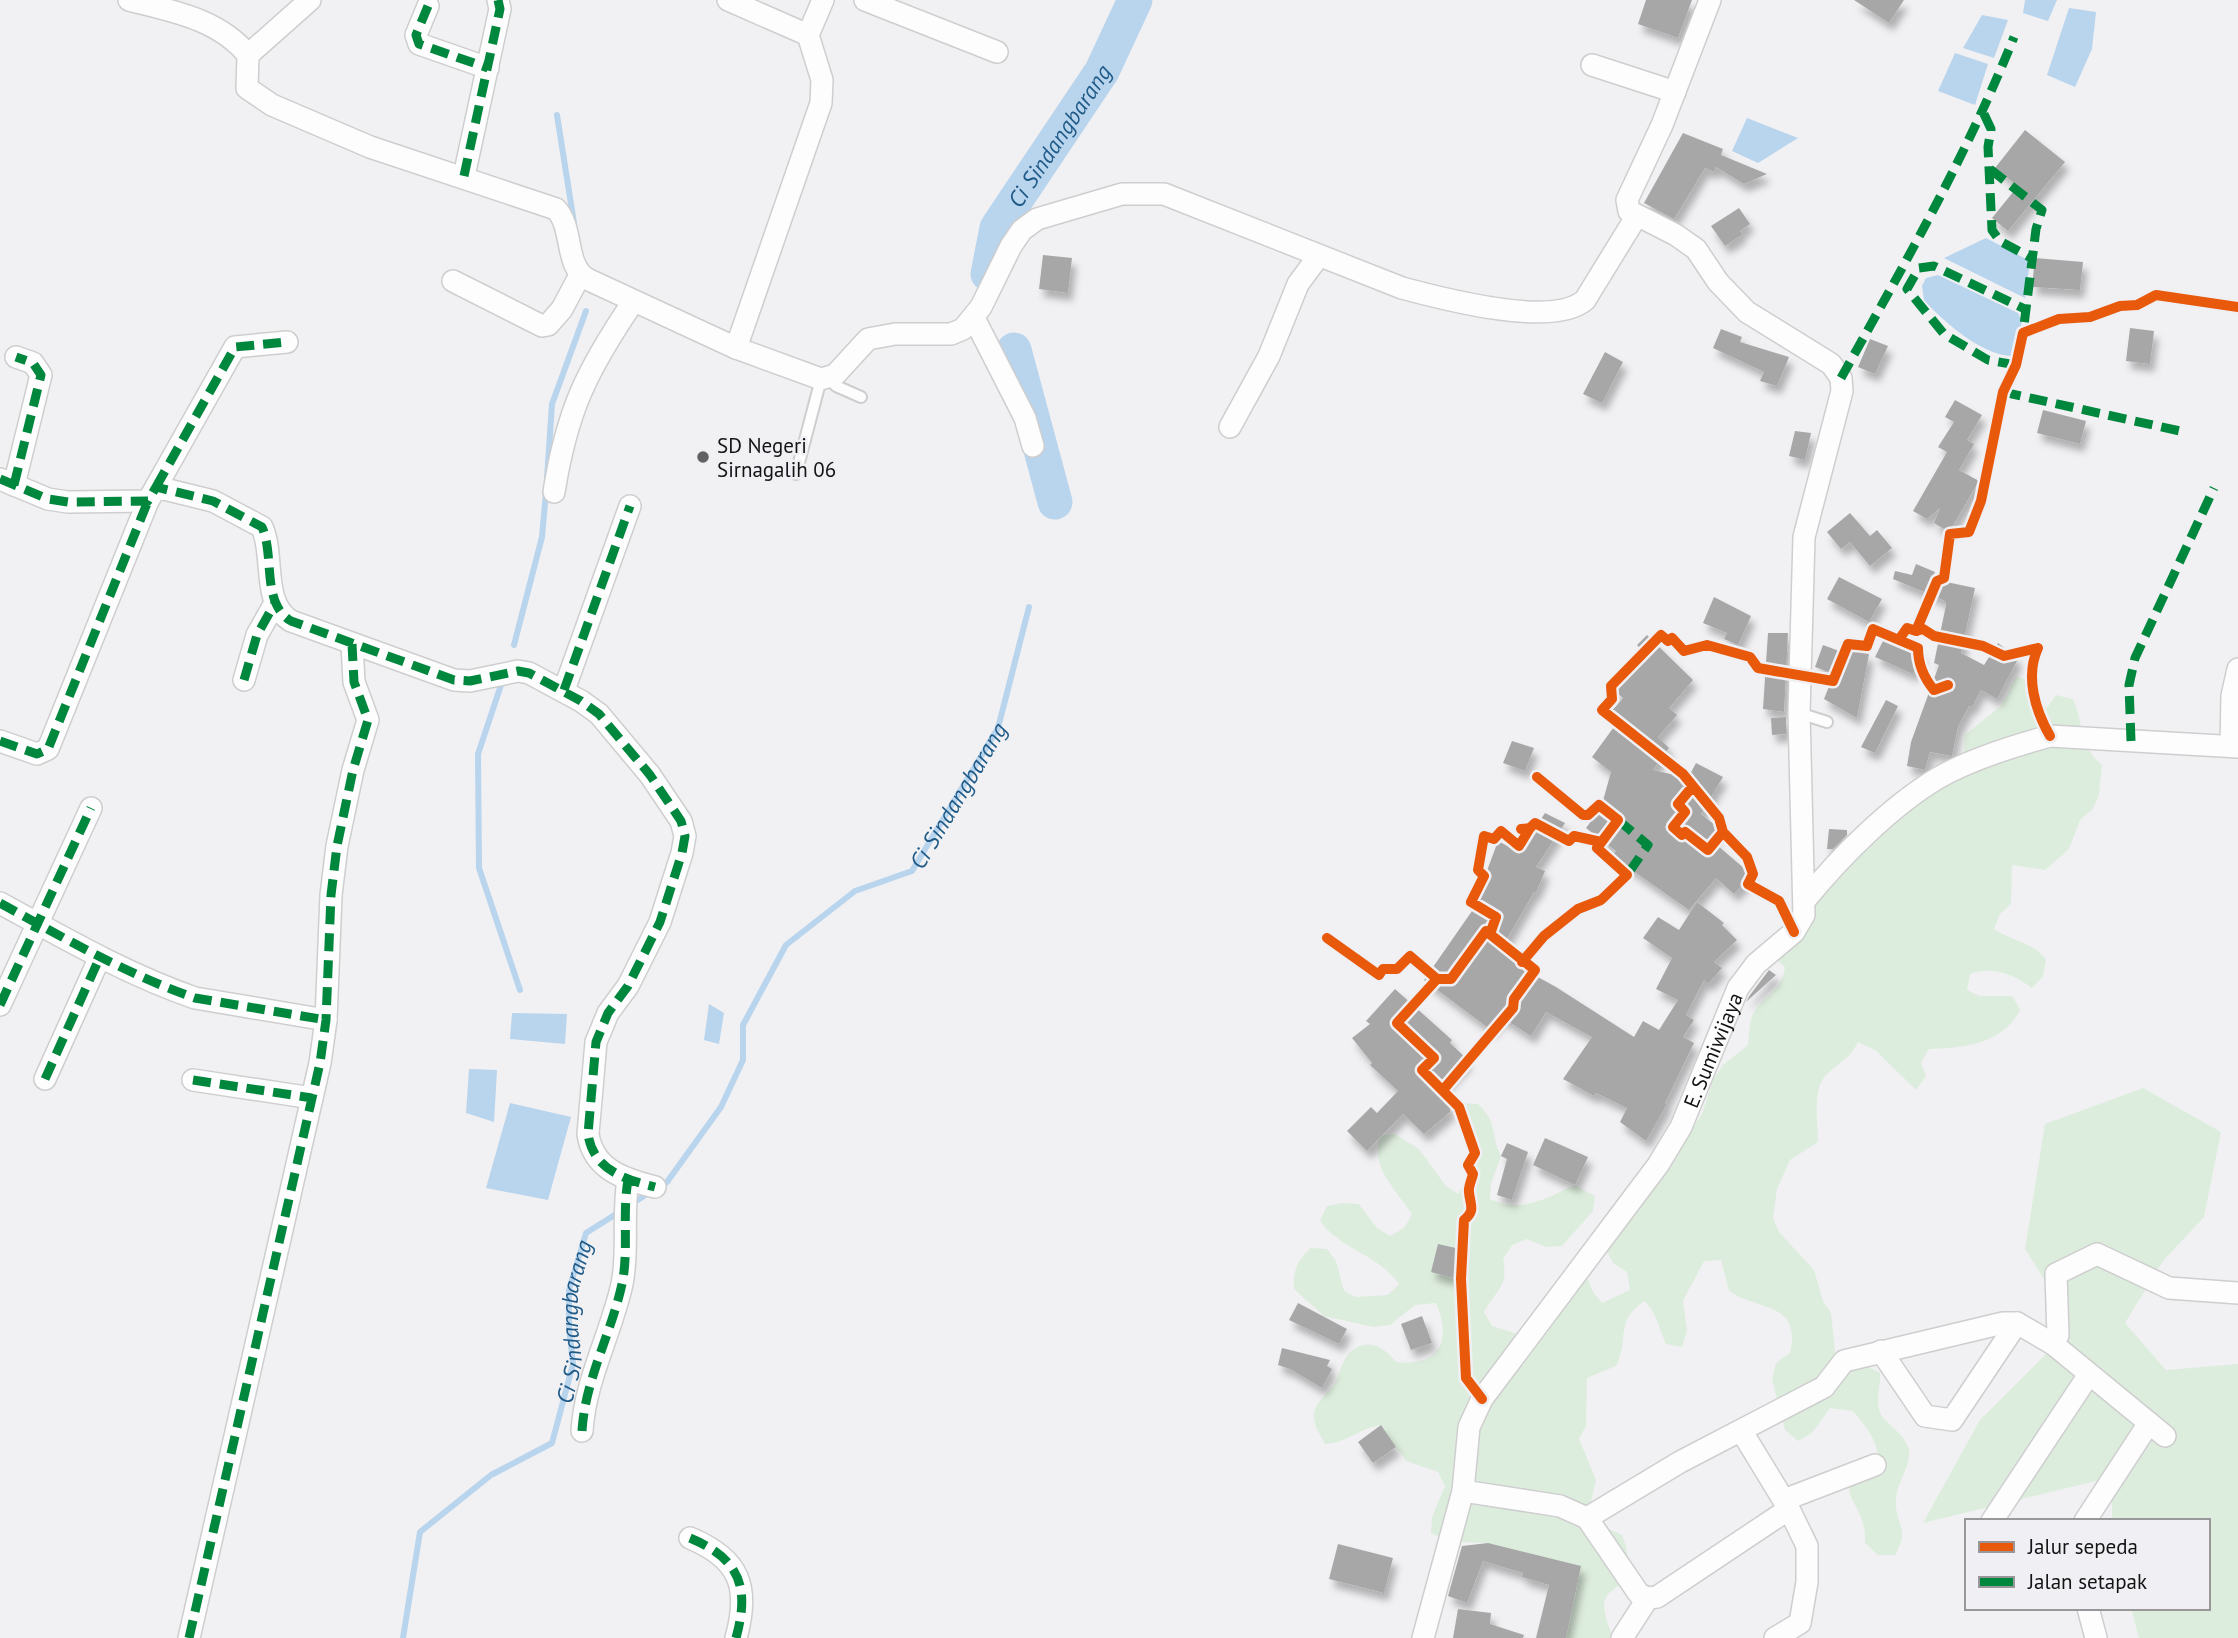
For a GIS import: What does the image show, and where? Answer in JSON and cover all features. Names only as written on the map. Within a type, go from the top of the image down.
[{"type":"street","points":[[129,0],[197,19],[220,30],[248,55]]},
{"type":"street","points":[[310,0],[248,55],[247,88],[272,105],[370,147],[464,176],[556,209],[567,226],[580,275],[562,309],[548,325],[542,326],[453,281]]},
{"type":"street","points":[[464,176],[500,9],[498,0]]},
{"type":"street","points":[[728,0],[808,35]]},
{"type":"street","points":[[736,348],[821,103],[822,80],[808,35],[823,0]]},
{"type":"street","points":[[864,0],[997,52]]},
{"type":"street","points":[[1710,0],[1675,92],[1627,200],[1629,211],[1636,218],[1676,235],[1696,249],[1718,282],[1747,312],[1831,364],[1841,378],[1840,401],[1816,483],[1804,537],[1799,713],[1806,899]]},
{"type":"street","points":[[428,6],[416,35],[419,44],[488,68]]},
{"type":"street","points":[[1592,65],[1675,92]]},
{"type":"street","points":[[580,275],[736,348],[825,378],[842,368],[868,339],[895,334],[951,334],[963,329],[974,318],[1021,230],[1037,219],[1122,194],[1164,194],[1374,279],[1433,296],[1527,312],[1562,312],[1576,308],[1593,290],[1636,218]]},
{"type":"street","points":[[1230,426],[1269,356],[1298,284],[1318,257]]},
{"type":"street","points":[[554,492],[567,425],[582,385],[633,302]]},
{"type":"street","points":[[974,318],[1026,418],[1032,446]]},
{"type":"street","points":[[0,741],[37,754],[48,749],[152,494],[235,347],[287,342]]},
{"type":"street","points":[[16,357],[38,368],[41,375],[7,482],[48,499],[68,502],[152,494],[213,501],[262,527],[275,603],[282,616],[454,680],[470,681],[518,671],[530,673],[564,690],[599,714],[650,775],[681,821],[685,836],[660,922],[628,986],[608,1013],[596,1042],[588,1134],[590,1147],[605,1167],[627,1187],[654,1187]]},
{"type":"street","points":[[564,690],[630,506]]},
{"type":"street","points":[[244,680],[257,635],[275,603]]},
{"type":"street","points":[[189,1638],[312,1098],[326,1020],[331,895],[337,846],[353,770],[368,720],[354,682],[352,644]]},
{"type":"street","points":[[2234,746],[2232,696],[2238,669]]},
{"type":"street","name":"E. Sumiwijaya","points":[[1423,1638],[1463,1491],[1469,1427],[1482,1399],[1658,1165],[1681,1127],[1738,988],[1756,964],[1794,932],[1802,920],[1806,899],[1835,863],[1938,778],[2030,741],[2050,736],[2234,746]]},
{"type":"street","points":[[0,1005],[91,808]]},
{"type":"street","points":[[0,903],[99,959],[195,998],[326,1020]]},
{"type":"street","points":[[45,1079],[99,959]]},
{"type":"street","points":[[193,1080],[312,1098]]},
{"type":"street","points":[[582,1431],[584,1400],[614,1315],[623,1280],[627,1187]]},
{"type":"street","points":[[2053,1344],[2057,1335],[2056,1274],[2097,1254],[2169,1288],[2238,1293]]},
{"type":"street","points":[[1587,1518],[1680,1462],[1824,1387],[1844,1361],[2017,1323],[2053,1344],[2088,1376],[2157,1430],[2087,1519]]},
{"type":"street","points":[[1881,1351],[1925,1416],[1952,1420],[2017,1323]]},
{"type":"street","points":[[1993,1519],[2088,1376]]},
{"type":"street","points":[[1742,1432],[1786,1504],[1807,1546],[1807,1582],[1800,1623],[1775,1638]]},
{"type":"street","points":[[1463,1491],[1560,1506],[1587,1518],[1639,1594],[1648,1598],[1657,1597],[1786,1504],[1875,1465]]},
{"type":"street","points":[[690,1538],[723,1556],[738,1578],[744,1599],[736,1638]]},
{"type":"street","points":[[1622,1638],[1648,1598]]},
{"type":"street","points":[[2089,1610],[2096,1638]]},
{"type":"lane","points":[[796,474],[825,378],[862,397]]},
{"type":"lane","points":[[1799,713],[1827,722]]},
{"type":"green space","points":[[2016,676],[2034,682],[2037,696],[2047,708],[2056,695],[2073,699],[2089,750],[2102,765],[2099,795],[2093,809],[2080,820],[2069,849],[2045,870],[2012,865],[2011,904],[2000,914],[1994,929],[2040,953],[2046,959],[2043,976],[2032,988],[1995,971],[1970,974],[1967,990],[1980,996],[2012,996],[2020,1010],[2004,1030],[1993,1037],[1969,1045],[1929,1049],[1921,1063],[1926,1076],[1916,1090],[1875,1050],[1858,1042],[1849,1056],[1828,1073],[1819,1087],[1818,1142],[1790,1160],[1777,1189],[1773,1218],[1779,1232],[1814,1270],[1823,1301],[1831,1313],[1836,1359],[1865,1365],[1880,1373],[1880,1411],[1909,1450],[1908,1462],[1896,1498],[1902,1532],[1900,1546],[1895,1555],[1878,1555],[1865,1543],[1861,1517],[1850,1492],[1848,1483],[1877,1469],[1876,1445],[1869,1431],[1853,1411],[1830,1408],[1812,1433],[1798,1441],[1785,1430],[1772,1379],[1776,1363],[1790,1353],[1792,1336],[1789,1324],[1774,1310],[1729,1291],[1721,1260],[1704,1261],[1683,1301],[1687,1331],[1682,1347],[1666,1344],[1655,1316],[1644,1301],[1629,1316],[1616,1366],[1587,1378],[1586,1426],[1579,1439],[1596,1480],[1589,1510],[1596,1523],[1622,1535],[1628,1568],[1624,1579],[1605,1600],[1605,1613],[1613,1638],[1559,1638],[1556,1606],[1577,1595],[1568,1587],[1487,1543],[1461,1542],[1460,1546],[1431,1533],[1432,1517],[1445,1486],[1438,1472],[1406,1461],[1381,1425],[1325,1444],[1316,1426],[1314,1413],[1317,1405],[1333,1386],[1347,1356],[1353,1350],[1360,1346],[1373,1345],[1385,1351],[1396,1362],[1423,1360],[1432,1355],[1442,1339],[1443,1329],[1436,1303],[1415,1305],[1390,1325],[1373,1327],[1324,1316],[1294,1289],[1297,1266],[1311,1248],[1327,1249],[1336,1261],[1344,1291],[1356,1297],[1388,1295],[1399,1284],[1381,1266],[1329,1231],[1320,1221],[1327,1206],[1359,1204],[1377,1228],[1390,1236],[1404,1228],[1412,1214],[1392,1187],[1378,1158],[1380,1136],[1395,1134],[1419,1149],[1446,1186],[1458,1194],[1473,1169],[1478,1152],[1478,1143],[1459,1107],[1463,1103],[1478,1104],[1491,1123],[1501,1156],[1491,1184],[1490,1199],[1523,1205],[1575,1185],[1595,1196],[1593,1211],[1562,1246],[1546,1247],[1527,1239],[1512,1245],[1503,1259],[1503,1282],[1484,1312],[1492,1326],[1526,1335],[1548,1327],[1557,1319],[1558,1285],[1582,1265],[1593,1292],[1602,1303],[1630,1290],[1627,1272],[1613,1263],[1605,1248],[1680,1136],[1693,1128],[1702,1114],[1713,1080],[1723,1065],[1748,1045],[1750,1023],[1756,1009],[1775,990],[1783,977],[1785,967],[1776,959],[1794,932],[1785,913],[1851,854],[1876,840],[1883,825],[1963,768],[1965,735],[2002,705]]},
{"type":"green space","points":[[2143,1088],[2221,1132],[2204,1217],[2163,1261],[2125,1323],[2166,1370],[2238,1364],[2238,1638],[2139,1638],[2132,1610],[2210,1610],[2210,1519],[2112,1519],[2112,1477],[1923,1523],[1980,1420],[2043,1357],[2070,1320],[2025,1249],[2045,1124]]},
{"type":"water","points":[[2025,0],[2057,0],[2048,21],[2023,13]]},
{"type":"water","points":[[2069,8],[2096,12],[2092,49],[2075,87],[2047,75]]},
{"type":"water","points":[[1982,15],[2008,20],[1994,58],[1963,48]]},
{"type":"water","points":[[1955,53],[1988,64],[1975,105],[1938,91]]},
{"type":"water","points":[[1747,118],[1798,138],[1758,163],[1732,151]]},
{"type":"water","points":[[1986,238],[2030,261],[2025,298],[1944,258]]},
{"type":"water","points":[[1938,275],[2018,313],[2022,322],[2011,356],[1999,354],[1975,343],[1952,327],[1924,300],[1922,286],[1926,278]]},
{"type":"water","points":[[709,1004],[724,1013],[719,1044],[704,1040]]},
{"type":"water","points":[[512,1013],[567,1014],[565,1044],[510,1039]]},
{"type":"water","points":[[469,1069],[497,1070],[494,1122],[466,1113]]},
{"type":"water","points":[[510,1103],[571,1117],[548,1200],[486,1188]]},
{"type":"building","points":[[1646,0],[1692,0],[1678,38],[1638,24]]},
{"type":"building","points":[[1854,0],[1904,0],[1889,23]]},
{"type":"building","points":[[2025,130],[2065,162],[2008,231],[1992,218],[2018,186],[1995,168]]},
{"type":"building","points":[[1683,133],[1723,149],[1721,155],[1767,174],[1744,184],[1716,167],[1714,172],[1705,168],[1674,219],[1644,203]]},
{"type":"building","points":[[1739,208],[1750,224],[1740,231],[1743,234],[1725,246],[1711,226]]},
{"type":"building","points":[[1043,255],[1072,258],[1068,293],[1039,289]]},
{"type":"building","points":[[2035,258],[2083,262],[2080,290],[2032,287]]},
{"type":"building","points":[[2130,328],[2154,331],[2150,364],[2126,361]]},
{"type":"building","points":[[1721,329],[1742,337],[1740,342],[1789,357],[1777,386],[1760,381],[1764,372],[1713,348]]},
{"type":"building","points":[[1870,339],[1888,346],[1875,374],[1858,367]]},
{"type":"building","points":[[1605,352],[1623,362],[1602,403],[1583,394]]},
{"type":"building","points":[[1955,400],[1982,415],[1967,440],[1974,444],[1959,470],[1979,481],[1949,532],[1934,523],[1940,508],[1927,519],[1913,511],[1947,452],[1938,447],[1954,422],[1945,417]]},
{"type":"building","points":[[2043,410],[2086,421],[2080,444],[2037,433]]},
{"type":"building","points":[[1795,431],[1811,433],[1805,460],[1789,456]]},
{"type":"building","points":[[1850,513],[1870,536],[1877,530],[1892,548],[1870,566],[1850,542],[1841,549],[1827,532]]},
{"type":"building","points":[[1916,564],[1935,572],[1932,579],[1975,588],[1961,653],[1984,665],[1998,643],[2018,659],[1997,699],[1981,690],[1972,707],[1969,706],[1958,727],[1952,756],[1930,752],[1925,770],[1907,766],[1911,742],[1939,665],[1934,663],[1946,605],[1945,601],[1893,579],[1895,571],[1912,575]]},
{"type":"building","points":[[1839,577],[1882,599],[1869,622],[1827,599]]},
{"type":"building","points":[[1714,597],[1751,616],[1738,645],[1724,639],[1727,633],[1703,623]]},
{"type":"building","points":[[1768,633],[1788,633],[1784,712],[1763,709]]},
{"type":"building","points":[[1647,635],[1693,680],[1669,708],[1677,715],[1658,737],[1669,748],[1653,770],[1688,778],[1696,763],[1723,777],[1701,814],[1720,829],[1711,840],[1752,875],[1734,894],[1716,878],[1689,910],[1612,856],[1616,851],[1586,828],[1601,808],[1611,772],[1592,757],[1619,720],[1610,713],[1623,698],[1613,690],[1647,656],[1637,645]]},
{"type":"building","points":[[1885,637],[1923,654],[1913,674],[1875,657]]},
{"type":"building","points":[[1823,645],[1850,655],[1851,650],[1869,654],[1857,718],[1824,699],[1834,674],[1815,667]]},
{"type":"building","points":[[1886,700],[1898,706],[1875,753],[1861,747]]},
{"type":"building","points":[[1786,717],[1786,734],[1772,735],[1771,718]]},
{"type":"building","points":[[1512,741],[1534,748],[1525,771],[1503,763]]},
{"type":"building","points":[[1545,813],[1565,823],[1536,867],[1545,871],[1536,893],[1534,892],[1501,949],[1534,978],[1536,976],[1556,987],[1634,1037],[1643,1021],[1659,1030],[1678,1000],[1656,989],[1672,958],[1643,938],[1658,917],[1679,930],[1697,902],[1724,923],[1722,925],[1737,940],[1714,962],[1722,968],[1708,984],[1704,980],[1686,1015],[1694,1020],[1683,1037],[1694,1043],[1665,1103],[1667,1104],[1646,1141],[1620,1122],[1627,1108],[1596,1093],[1594,1096],[1563,1079],[1592,1037],[1546,1012],[1531,1036],[1501,1017],[1491,1030],[1424,980],[1472,911],[1498,841],[1519,852]]},
{"type":"building","points":[[1829,829],[1847,830],[1847,835],[1833,849],[1827,849]]},
{"type":"building","points":[[1769,970],[1776,975],[1746,1002],[1750,995]]},
{"type":"building","points":[[1395,989],[1452,1040],[1450,1043],[1468,1060],[1438,1092],[1450,1106],[1450,1112],[1424,1134],[1403,1114],[1367,1151],[1347,1131],[1371,1107],[1377,1113],[1398,1091],[1370,1065],[1372,1063],[1352,1038],[1370,1024],[1366,1021]]},
{"type":"building","points":[[1545,1138],[1588,1157],[1575,1185],[1533,1165]]},
{"type":"building","points":[[1507,1143],[1528,1152],[1512,1200],[1497,1195],[1507,1159],[1501,1156]]},
{"type":"building","points":[[1438,1244],[1460,1249],[1453,1278],[1431,1272]]},
{"type":"building","points":[[1298,1303],[1347,1329],[1339,1344],[1289,1320]]},
{"type":"building","points":[[1422,1316],[1432,1343],[1411,1350],[1401,1324]]},
{"type":"building","points":[[1282,1348],[1330,1360],[1327,1366],[1332,1369],[1322,1388],[1278,1365]]},
{"type":"building","points":[[1381,1425],[1396,1447],[1373,1463],[1358,1442]]},
{"type":"building","points":[[1488,1543],[1581,1566],[1566,1638],[1536,1638],[1549,1585],[1522,1577],[1523,1573],[1483,1561],[1467,1603],[1448,1596],[1462,1546]]},
{"type":"building","points":[[1338,1544],[1393,1558],[1384,1593],[1329,1579]]},
{"type":"building","points":[[1458,1609],[1491,1613],[1490,1624],[1524,1635],[1523,1638],[1453,1638]]},
{"type":"waterway","name":"Ci Sindangbarang","points":[[988,274],[997,228],[1102,71],[1135,0]]},
{"type":"waterway","points":[[557,115],[574,223]]},
{"type":"waterway","points":[[547,478],[552,404],[586,311]]},
{"type":"waterway","name":"Ci Sindangbarang","points":[[1014,350],[1055,502]]},
{"type":"waterway","points":[[514,645],[542,537],[546,492]]},
{"type":"waterway","name":"Ci Sindangbarang","points":[[659,1187],[667,1182],[721,1107],[743,1060],[743,1025],[786,945],[855,891],[912,871],[998,728],[1029,607]]},
{"type":"waterway","points":[[503,679],[478,754],[479,868],[520,990]]},
{"type":"waterway","name":"Ci Sindangbarang","points":[[630,1205],[650,1192]]},
{"type":"waterway","name":"Ci Sindangbarang","points":[[403,1638],[420,1532],[491,1475],[552,1443],[573,1364],[569,1290],[586,1233],[621,1211]]},
{"type":"marked path","points":[[464,176],[500,9],[498,0]]},
{"type":"marked path","points":[[428,6],[416,35],[419,44],[488,68]]},
{"type":"marked path","points":[[1841,378],[1955,168],[2014,37]]},
{"type":"marked path","points":[[1984,114],[1991,129],[1988,147],[1992,230],[2000,241],[2033,259]]},
{"type":"marked path","points":[[1990,169],[2042,210],[2036,229],[2023,333]]},
{"type":"marked path","points":[[2016,365],[1988,360],[1944,334],[1907,289],[1919,268],[1934,266],[2027,310]]},
{"type":"marked path","points":[[156,487],[235,347],[287,342]]},
{"type":"marked path","points":[[14,485],[41,375],[33,363],[16,357]]},
{"type":"marked path","points":[[2003,392],[2180,431]]},
{"type":"marked path","points":[[0,479],[48,499],[68,502],[148,501],[156,487],[213,501],[262,527],[272,591],[282,613],[291,621],[454,680],[470,681],[518,671],[529,673],[581,701],[599,714],[650,775],[681,821],[685,836],[660,922],[628,986],[608,1013],[596,1042],[588,1134],[596,1156],[611,1171],[655,1187]]},
{"type":"marked path","points":[[2131,741],[2129,685],[2135,658],[2214,488]]},
{"type":"marked path","points":[[0,741],[37,754],[48,749],[148,501]]},
{"type":"marked path","points":[[564,690],[630,506]]},
{"type":"marked path","points":[[244,680],[257,635],[275,603]]},
{"type":"marked path","points":[[189,1638],[320,1063],[326,1020],[331,895],[337,846],[353,770],[368,720],[354,682],[352,644]]},
{"type":"marked path","points":[[0,1005],[91,808]]},
{"type":"marked path","points":[[1618,820],[1648,845],[1627,875]]},
{"type":"marked path","points":[[0,903],[120,967],[195,998],[326,1020]]},
{"type":"marked path","points":[[45,1079],[99,959]]},
{"type":"marked path","points":[[193,1080],[312,1098]]},
{"type":"marked path","points":[[582,1431],[593,1375],[622,1284],[628,1180]]},
{"type":"marked path","points":[[690,1538],[720,1555],[737,1577],[742,1604],[736,1638]]},
{"type":"cycle path","points":[[1900,638],[1907,628],[1916,631],[1937,581],[1944,578],[1950,534],[1969,532],[1981,501],[2003,392],[2016,365],[2023,333],[2059,319],[2090,317],[2120,306],[2137,305],[2156,295],[2238,307]]},
{"type":"cycle path","points":[[1794,932],[1779,901],[1748,884],[1753,874],[1747,857],[1723,832],[1719,818],[1683,774],[1602,710],[1612,699],[1611,686],[1661,635],[1668,641],[1672,638],[1684,651],[1707,645],[1750,657],[1758,668],[1833,681],[1848,644],[1867,646],[1873,629],[1918,648],[1922,670],[1934,690],[1948,685]]},
{"type":"cycle path","points":[[1916,631],[1923,629],[1934,636],[1983,646],[2004,656],[2038,648]]},
{"type":"cycle path","points":[[2038,648],[2032,681],[2036,704],[2050,736]]},
{"type":"cycle path","points":[[1522,962],[1544,936],[1578,909],[1601,900],[1627,875],[1597,848],[1618,820],[1599,805],[1588,815],[1583,815],[1537,777]]},
{"type":"cycle path","points":[[1693,786],[1678,804],[1685,812],[1673,827],[1682,835],[1685,832],[1708,850],[1723,832]]},
{"type":"cycle path","points":[[1521,829],[1530,828],[1535,823],[1569,841],[1574,836],[1601,842]]},
{"type":"cycle path","points":[[1490,934],[1496,917],[1471,902],[1484,876],[1478,870],[1484,836],[1494,839],[1501,831],[1519,846],[1530,828]]},
{"type":"cycle path","points":[[1437,979],[1451,979],[1486,931],[1535,970],[1514,999],[1513,1008],[1443,1090]]},
{"type":"cycle path","points":[[1327,938],[1379,975],[1383,969],[1397,969],[1410,956],[1437,979],[1397,1023],[1434,1058],[1422,1070],[1459,1107],[1475,1153],[1468,1165],[1473,1174],[1469,1190],[1471,1207],[1464,1220],[1461,1279],[1466,1378],[1482,1399]]},
{"type":"place","name":"SD Negeri Sirnagalih 06","points":[[703,457]]}]
